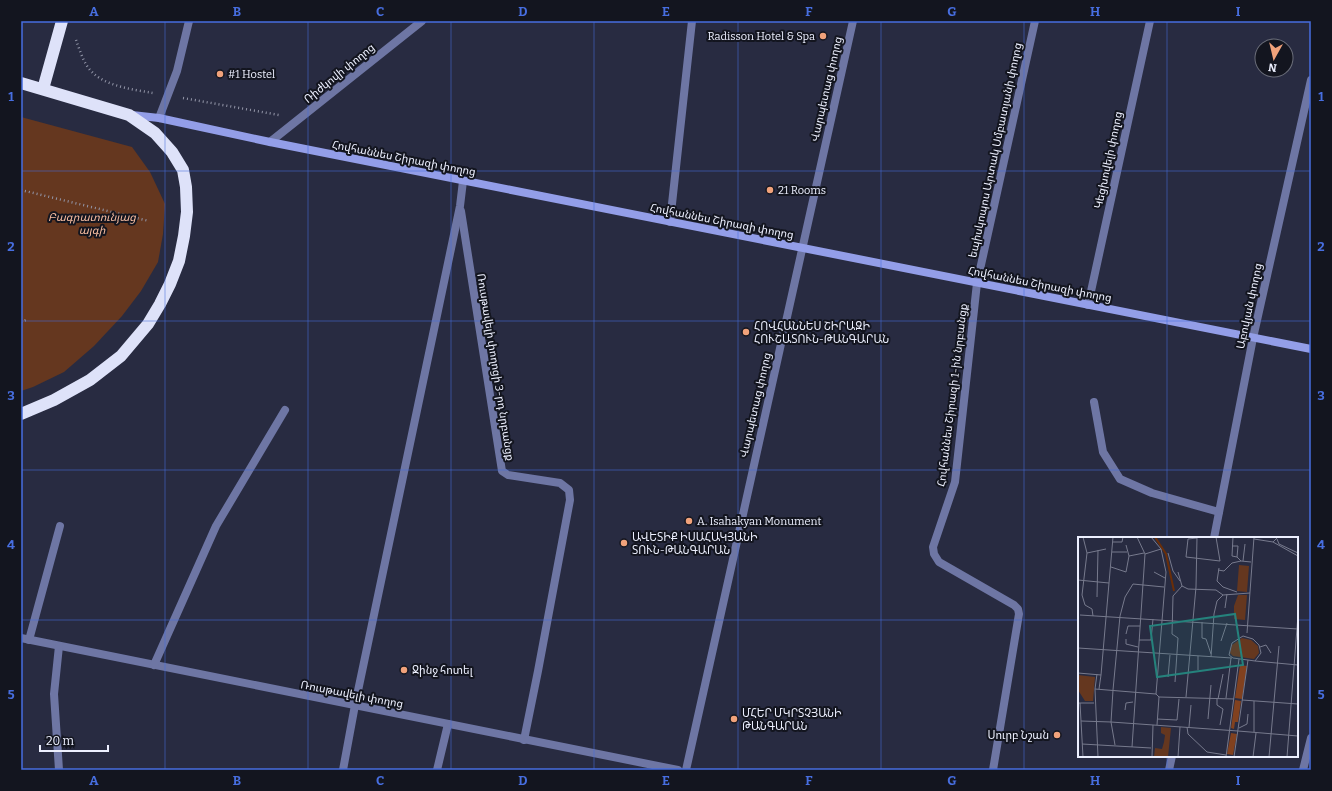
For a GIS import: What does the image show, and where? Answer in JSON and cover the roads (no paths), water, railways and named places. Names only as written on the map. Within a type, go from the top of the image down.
[{"type":"highway","points":[[43,89],[62,21]]},
{"type":"highway","points":[[21,83],[129,115],[155,133],[172,152],[183,170],[188,212],[179,261],[170,284],[148,324],[121,356],[90,380],[54,400],[21,414]]},
{"type":"street","points":[[159,118],[177,71],[189,21]]},
{"type":"street","name":"Ռիժկովի փողոց","points":[[270,142],[422,21]]},
{"type":"street","points":[[670,222],[692,21]]},
{"type":"street","name":"Վարպետաց փողոց","points":[[686,770],[853,21]]},
{"type":"street","name":"եպիսկոպոս Արտակ Սմբատյանի փողոց","points":[[977,283],[1035,21]]},
{"type":"street","name":"Կեցխովելի փողոց","points":[[1088,305],[1150,21]]},
{"type":"street","name":"Աբովյան փողոց","points":[[1214,537],[1253,338],[1311,80]]},
{"type":"street","name":"Հովհաննես Շիրազի փողոց","points":[[129,115],[159,118],[464,181],[1311,349]]},
{"type":"street","points":[[343,770],[464,181]]},
{"type":"street","name":"Ռուսթավելի փողոցի 3-րդ նրբանցք","points":[[460,206],[502,471],[508,474],[560,483],[569,490],[570,500],[524,740]]},
{"type":"street","name":"Հովհաննես Շիրազի 1-ին նրբանցք","points":[[977,283],[954,482],[933,547],[934,554],[940,562],[1014,605],[1018,609],[1019,614],[993,770]]},
{"type":"street","points":[[1094,402],[1103,452],[1120,479],[1152,492],[1219,512]]},
{"type":"street","points":[[154,665],[216,526],[285,410]]},
{"type":"street","points":[[25,639],[60,526]]},
{"type":"street","name":"Ռուսթավելի փողոց","points":[[25,639],[678,770]]},
{"type":"street","points":[[59,646],[54,694],[59,770]]},
{"type":"street","points":[[437,770],[448,724]]},
{"type":"street","points":[[1303,770],[1311,738]]},
{"type":"street","points":[[1169,770],[1172,757]]},
{"type":"place","name":"Radisson Hotel & Spa","points":[[823,36]]},
{"type":"place","name":"#1 Hostel","points":[[220,74]]},
{"type":"place","name":"21 Rooms","points":[[770,190]]},
{"type":"place","name":"ՀՈՎՀԱՆՆԵՍ ՇԻՐԱԶԻ ՀՈՒՇԱՏՈՒՆ-ԹԱՆԳԱՐԱՆ","points":[[746,332]]},
{"type":"place","name":"A. Isahakyan Monument","points":[[689,521]]},
{"type":"place","name":"ԱՎԵՏԻՔ ԻՍԱՀԱԿՅԱՆԻ ՏՈՒՆ-ԹԱՆԳԱՐԱՆ","points":[[624,543]]},
{"type":"place","name":"Ջինջ հոտել","points":[[404,670]]},
{"type":"place","name":"ՄՀԵՐ ՄԿՐՏՉՅԱՆԻ ԹԱՆԳԱՐԱՆ","points":[[734,719]]},
{"type":"place","name":"Սուրբ Նշան","points":[[1057,735]]},
{"type":"park label","name":"Բագրատունյաց այգի","points":[[92,223]]}]
